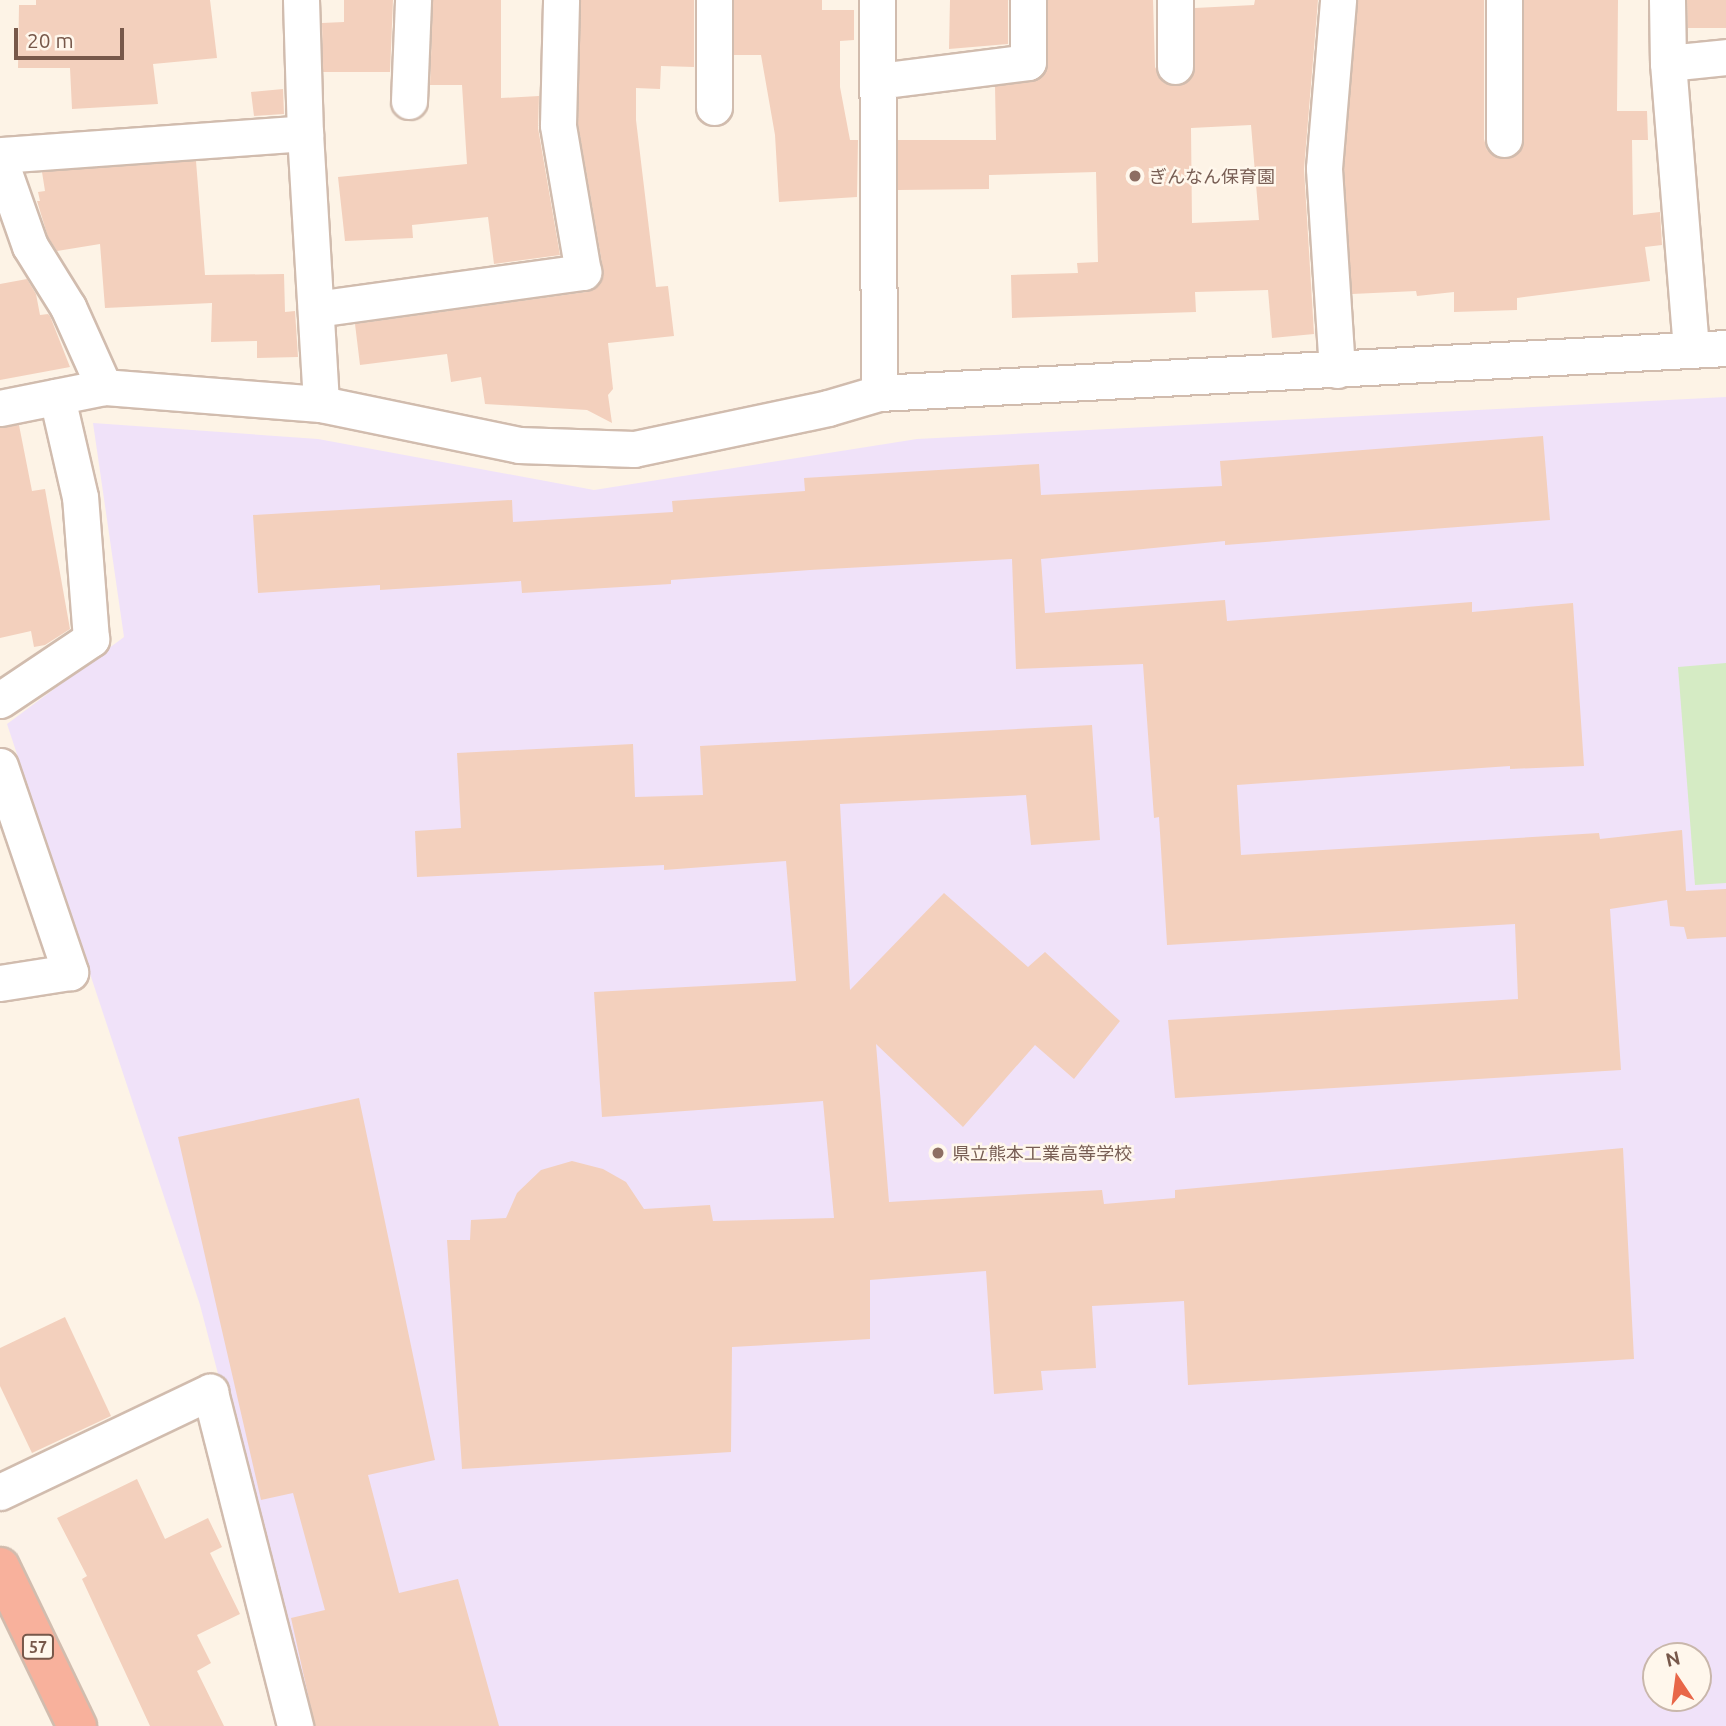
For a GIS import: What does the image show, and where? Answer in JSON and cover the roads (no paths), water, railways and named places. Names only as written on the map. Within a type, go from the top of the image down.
[{"type":"highway","name":"57","points":[[0,1567],[77,1726]]},
{"type":"street","points":[[301,0],[305,133],[321,404]]},
{"type":"street","points":[[409,101],[413,0]]},
{"type":"street","points":[[316,309],[583,272],[558,125],[561,0]]},
{"type":"street","points":[[713,107],[714,0]]},
{"type":"street","points":[[877,0],[879,393]]},
{"type":"street","points":[[878,81],[1028,62],[1028,0]]},
{"type":"street","points":[[1175,0],[1175,66]]},
{"type":"street","points":[[1337,370],[1324,167],[1338,0]]},
{"type":"street","points":[[1504,0],[1504,139]]},
{"type":"street","points":[[1667,0],[1668,63],[1691,350]]},
{"type":"street","points":[[1668,63],[1726,57]]},
{"type":"street","points":[[0,155],[305,133]]},
{"type":"street","points":[[0,161],[30,246],[68,307],[104,387]]},
{"type":"street","points":[[0,408],[104,387],[321,404],[519,445],[634,449],[828,408],[879,393],[1726,348]]},
{"type":"street","points":[[0,701],[90,639],[80,497],[57,397]]},
{"type":"street","points":[[0,766],[70,972],[0,983]]},
{"type":"street","points":[[0,1492],[210,1392],[295,1726]]},
{"type":"place","name":"ぎんなん保育園","points":[[1135,176]]},
{"type":"place","name":"県立熊本工業高等学校","points":[[938,1153]]}]
